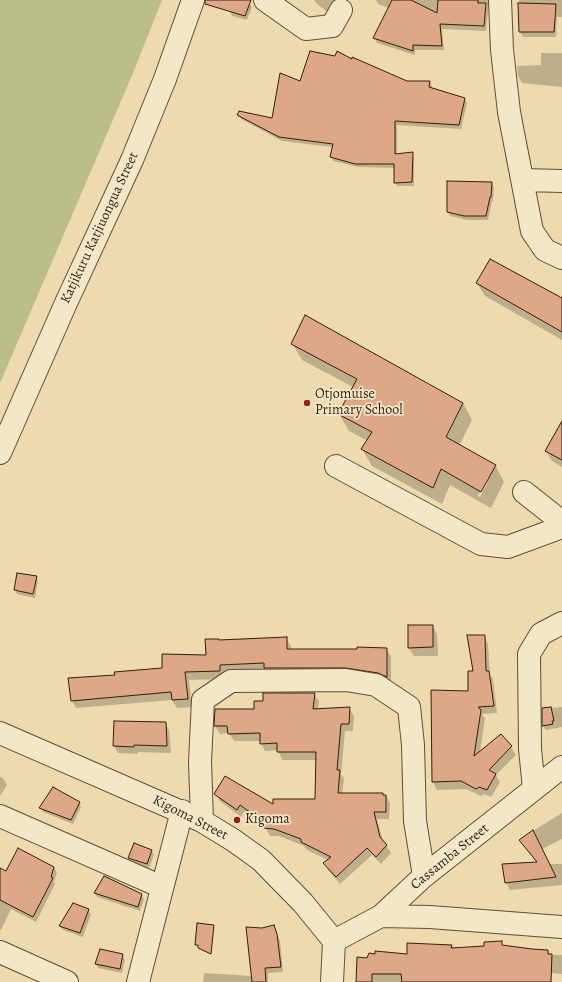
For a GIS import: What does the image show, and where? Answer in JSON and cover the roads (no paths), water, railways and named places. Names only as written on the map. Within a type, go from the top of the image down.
[{"type":"street","name":"Katjikuru Katjiuongua Street","points":[[0,453],[66,303],[132,160],[165,79],[193,0]]},
{"type":"street","points":[[265,0],[306,29],[332,26],[341,10]]},
{"type":"street","points":[[500,0],[502,50],[509,112],[532,231],[545,250],[562,258]]},
{"type":"street","points":[[523,180],[562,181]]},
{"type":"street","points":[[336,466],[481,544],[508,547],[562,526]]},
{"type":"street","points":[[524,492],[562,522]]},
{"type":"street","points":[[534,789],[530,749],[529,654],[541,634],[562,623]]},
{"type":"street","points":[[202,821],[200,762],[203,700],[231,681],[346,680],[376,685],[409,707],[413,745],[414,821],[424,876]]},
{"type":"street","name":"Kigoma Street","points":[[0,733],[182,811],[233,840],[261,860],[303,903],[334,941]]},
{"type":"street","name":"Cassamba Street","points":[[334,941],[381,916],[424,876],[562,767]]},
{"type":"street","points":[[138,982],[182,811]]},
{"type":"street","points":[[0,816],[162,887]]},
{"type":"street","points":[[381,916],[430,916],[562,927]]},
{"type":"street","points":[[332,982],[334,941]]},
{"type":"street","points":[[0,952],[67,982]]},
{"type":"place","name":"Otjomuise Primary School","points":[[307,403]]},
{"type":"place","name":"Kigoma","points":[[237,820]]}]
